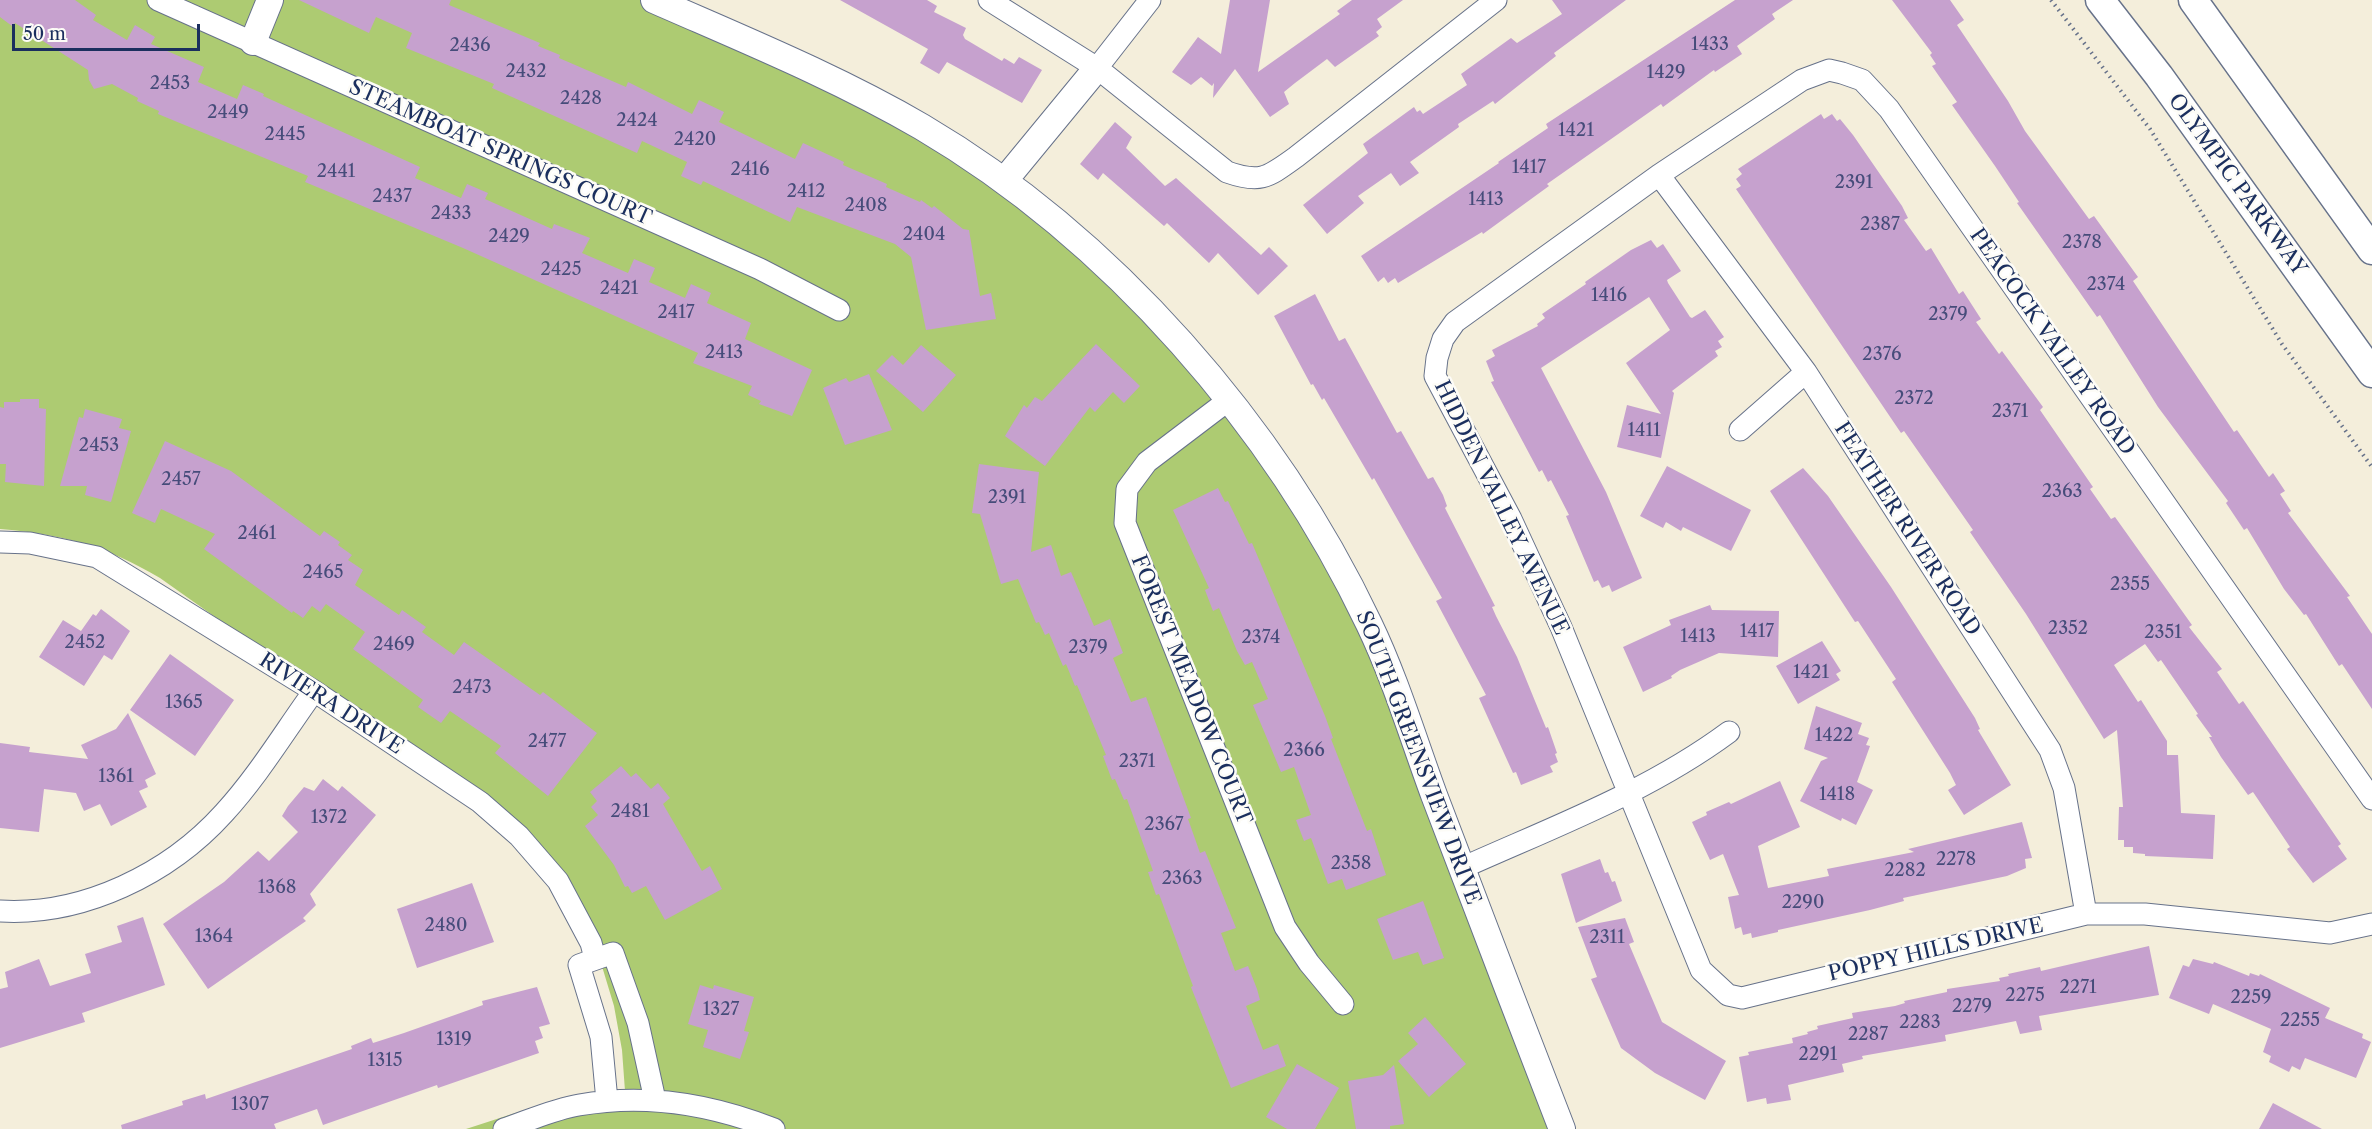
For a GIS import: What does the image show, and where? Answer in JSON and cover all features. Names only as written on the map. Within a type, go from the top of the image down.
[{"type":"main road","name":"OLYMPIC PARKWAY","points":[[2100,0],[2159,76],[2372,373]]},
{"type":"main road","points":[[2193,0],[2372,250]]},
{"type":"street","name":"STEAMBOAT SPRINGS COURT","points":[[158,0],[750,265],[839,310]]},
{"type":"street","points":[[254,42],[270,0]]},
{"type":"street","name":"SOUTH GREENSVIEW DRIVE","points":[[654,0],[836,80],[924,129],[1004,181],[1112,269],[1230,399],[1324,538],[1369,624],[1562,1129]]},
{"type":"street","points":[[990,0],[1097,68],[1227,172],[1247,179],[1266,178],[1296,157],[1496,0]]},
{"type":"street","points":[[1004,181],[1150,0]]},
{"type":"street","name":"PEACOCK VALLEY ROAD","points":[[1659,175],[1802,80],[1829,70],[1862,80],[1875,92],[2372,799]]},
{"type":"street","name":"FEATHER RIVER ROAD","points":[[1659,175],[1806,372],[2050,750],[2064,788],[2086,914]]},
{"type":"street","name":"HIDDEN VALLEY AVENUE","points":[[1630,793],[1561,627],[1511,519],[1436,376],[1443,339],[1455,322],[1659,175]]},
{"type":"street","points":[[1740,430],[1806,372]]},
{"type":"street","name":"FOREST MEADOW COURT","points":[[1230,399],[1148,462],[1127,489],[1125,523],[1285,927],[1309,963],[1343,1004]]},
{"type":"street","name":"RIVIERA DRIVE","points":[[0,542],[30,543],[97,557],[314,691],[480,802],[519,836],[558,881],[591,943],[595,958]]},
{"type":"street","points":[[0,911],[43,909],[102,895],[171,860],[230,807],[314,691]]},
{"type":"street","points":[[1462,868],[1630,793],[1696,756],[1729,732]]},
{"type":"street","name":"POPPY HILLS DRIVE","points":[[1630,793],[1701,970],[1728,995],[1742,998],[2086,914],[2145,914],[2331,933],[2372,924]]},
{"type":"street","points":[[607,1101],[601,1037],[579,965],[613,953],[639,1023],[655,1100]]},
{"type":"street","points":[[504,1129],[576,1105],[607,1101],[655,1100],[711,1108],[774,1129]]},
{"type":"path","points":[[2051,0],[2150,129],[2282,344],[2372,467]]},
{"type":"green space","points":[[0,0],[656,0],[922,127],[1171,330],[1352,590],[1563,1129],[466,1129],[549,1102],[625,1091],[622,1050],[614,1006],[601,963],[552,874],[434,772],[160,578],[121,558],[83,543],[44,534],[0,529]]},
{"type":"building","points":[[0,0],[75,0],[96,15],[93,20],[127,40],[135,25],[155,37],[151,44],[204,67],[198,82],[237,99],[243,85],[420,167],[415,178],[461,198],[467,184],[488,193],[485,199],[552,229],[554,224],[590,238],[582,253],[628,273],[634,259],[655,268],[649,282],[685,298],[691,284],[711,293],[707,303],[751,323],[745,339],[812,370],[792,416],[759,404],[761,401],[748,395],[752,386],[693,363],[698,353],[463,248],[305,182],[308,176],[158,114],[159,111],[137,101],[138,98],[112,84],[94,89],[89,80],[88,70],[15,23],[12,26],[0,17]]},
{"type":"building","points":[[299,0],[451,0],[449,5],[540,43],[538,46],[560,55],[559,58],[626,87],[628,82],[692,114],[699,100],[724,112],[719,122],[795,159],[803,143],[844,162],[843,165],[887,184],[886,187],[920,202],[921,200],[932,208],[934,206],[963,229],[969,230],[980,296],[991,293],[996,319],[926,330],[911,257],[895,244],[797,207],[790,222],[703,181],[701,185],[681,176],[687,162],[642,141],[637,153],[492,88],[494,84],[406,48],[412,33],[376,17],[369,33]]},
{"type":"building","points":[[840,0],[927,0],[937,6],[934,12],[966,28],[963,35],[965,39],[1002,61],[1004,58],[1014,64],[1019,57],[1042,70],[1022,103],[947,62],[939,74],[920,63],[928,49]]},
{"type":"building","points":[[1230,0],[1270,0],[1258,72],[1340,14],[1337,11],[1352,0],[1403,0],[1377,19],[1382,27],[1376,32],[1379,36],[1335,67],[1327,59],[1284,92],[1289,104],[1270,117],[1235,69],[1213,98],[1214,83],[1212,86],[1201,77],[1191,85],[1172,72],[1198,37],[1221,54]]},
{"type":"building","points":[[1552,0],[1626,0],[1554,53],[1556,56],[1495,104],[1493,101],[1458,124],[1459,127],[1410,162],[1419,173],[1400,186],[1391,173],[1358,196],[1364,203],[1327,234],[1303,205],[1368,153],[1363,144],[1414,107],[1417,112],[1420,110],[1423,114],[1467,85],[1461,74],[1511,38],[1517,43],[1562,14]]},
{"type":"building","points":[[1735,0],[1793,0],[1772,14],[1775,19],[1737,46],[1742,54],[1715,72],[1714,70],[1663,107],[1661,104],[1547,184],[1549,186],[1483,234],[1482,232],[1398,283],[1395,278],[1388,283],[1384,277],[1378,282],[1361,256],[1499,163],[1548,128],[1546,124]]},
{"type":"building","points":[[1892,0],[1950,0],[1964,20],[1957,25],[2008,101],[2025,131],[2089,219],[2094,216],[2138,277],[2133,281],[2234,432],[2237,430],[2269,477],[2273,473],[2285,491],[2280,494],[2291,511],[2288,513],[2350,596],[2347,597],[2372,634],[2372,709],[2342,664],[2339,666],[2306,614],[2304,615],[2284,589],[2247,528],[2244,530],[2226,503],[2228,501],[2158,407],[2100,315],[2097,317],[2017,203],[2019,202],[1952,105],[1957,102],[1932,66],[1936,64],[1930,55],[1932,53]]},
{"type":"building","points":[[1821,114],[1824,119],[1832,114],[1837,121],[1840,119],[1853,135],[1902,206],[1908,218],[1904,220],[1926,251],[1931,248],[1959,294],[1963,291],[1981,319],[1976,322],[1999,354],[2002,351],[2043,407],[2040,410],[2093,487],[2090,489],[2111,519],[2115,517],[2192,625],[2189,627],[2222,669],[2217,672],[2239,704],[2243,701],[2341,844],[2338,846],[2347,859],[2313,883],[2287,849],[2290,847],[2253,792],[2248,795],[2221,757],[2209,737],[2212,737],[2196,715],[2198,714],[2161,660],[2158,662],[2145,644],[2114,665],[2138,702],[2141,700],[2167,741],[2167,755],[2178,755],[2181,813],[2215,815],[2213,859],[2145,856],[2145,854],[2133,853],[2133,847],[2124,847],[2124,840],[2118,840],[2119,807],[2123,807],[2117,730],[2104,739],[2026,614],[1970,532],[1973,530],[1904,431],[1901,433],[1736,189],[1741,186],[1736,179],[1742,174],[1738,169]]},
{"type":"building","points":[[1115,122],[1132,137],[1126,148],[1165,186],[1176,178],[1261,255],[1269,247],[1288,266],[1258,295],[1218,253],[1209,263],[1167,223],[1164,226],[1103,173],[1098,180],[1080,164]]},
{"type":"building","points":[[1651,240],[1657,248],[1663,244],[1681,271],[1667,280],[1690,317],[1705,310],[1724,337],[1718,341],[1722,347],[1715,351],[1718,356],[1672,391],[1674,393],[1661,458],[1617,447],[1627,405],[1661,414],[1626,363],[1670,330],[1649,297],[1541,368],[1606,492],[1642,578],[1612,592],[1609,585],[1602,588],[1598,580],[1594,582],[1566,516],[1569,515],[1551,480],[1548,482],[1542,470],[1539,472],[1491,382],[1494,381],[1486,361],[1495,356],[1492,350],[1538,326],[1537,324],[1545,318],[1542,314],[1631,250]]},
{"type":"building","points":[[1315,294],[1339,341],[1345,338],[1397,433],[1401,431],[1428,479],[1433,477],[1443,495],[1447,506],[1445,508],[1495,606],[1492,607],[1517,657],[1546,728],[1548,727],[1558,762],[1550,766],[1553,772],[1521,785],[1516,772],[1513,773],[1479,698],[1486,695],[1436,601],[1442,598],[1374,478],[1372,480],[1324,398],[1322,400],[1313,384],[1311,385],[1274,316]]},
{"type":"building","points":[[1096,344],[1140,386],[1124,403],[1113,392],[1095,412],[1090,407],[1045,466],[1005,436],[1024,405],[1027,408],[1035,397],[1042,401]]},
{"type":"building","points":[[921,345],[956,375],[923,412],[876,371],[892,355],[903,365]]},
{"type":"building","points":[[869,374],[892,430],[845,445],[823,388],[846,378],[849,382]]},
{"type":"building","points":[[20,399],[39,399],[39,408],[46,409],[44,486],[5,482],[6,464],[0,464],[0,407],[4,408],[4,402],[20,402]]},
{"type":"building","points":[[85,409],[122,419],[119,428],[131,431],[111,502],[85,495],[87,486],[60,486],[79,417],[83,418]]},
{"type":"building","points":[[165,441],[231,471],[320,536],[324,531],[340,542],[338,545],[352,555],[348,560],[363,570],[355,585],[399,615],[402,610],[426,627],[422,632],[454,655],[464,642],[540,695],[543,692],[597,733],[548,796],[495,753],[501,746],[450,711],[441,723],[418,707],[423,700],[353,649],[365,632],[326,604],[320,612],[312,606],[303,618],[293,611],[292,613],[204,549],[215,534],[161,509],[155,523],[132,513]]},
{"type":"building","points":[[979,464],[1039,472],[1031,552],[1051,545],[1061,576],[1071,572],[1094,626],[1110,619],[1123,653],[1113,658],[1131,702],[1146,697],[1191,818],[1188,819],[1200,853],[1205,851],[1236,928],[1221,933],[1235,971],[1248,966],[1257,989],[1260,1000],[1246,1006],[1263,1050],[1278,1044],[1286,1066],[1231,1088],[1191,987],[1193,986],[1159,894],[1156,895],[1148,872],[1153,871],[1127,799],[1124,800],[1115,779],[1112,780],[1103,756],[1106,755],[1077,685],[1075,686],[1066,664],[1063,666],[1049,633],[1045,635],[1039,622],[1036,623],[1018,579],[1001,584],[980,514],[972,513]]},
{"type":"building","points":[[1667,466],[1751,510],[1731,551],[1683,527],[1681,531],[1666,522],[1663,528],[1640,516]]},
{"type":"building","points":[[1803,468],[1828,496],[1891,587],[1975,718],[1980,729],[1978,730],[2011,785],[1964,815],[1948,790],[1956,785],[1950,773],[1892,682],[1896,679],[1858,621],[1855,622],[1770,491]]},
{"type":"building","points":[[1218,488],[1225,502],[1228,501],[1249,544],[1252,543],[1325,716],[1333,738],[1331,739],[1367,831],[1371,829],[1386,875],[1346,890],[1342,879],[1328,884],[1311,838],[1304,841],[1296,820],[1311,815],[1294,767],[1281,772],[1253,705],[1268,699],[1252,662],[1245,665],[1237,651],[1219,608],[1213,611],[1205,590],[1209,588],[1173,510]]},
{"type":"building","points":[[1710,605],[1712,610],[1779,611],[1778,657],[1719,653],[1680,670],[1671,676],[1672,678],[1643,692],[1623,647],[1671,625],[1669,620]]},
{"type":"building","points":[[101,609],[130,631],[112,660],[104,655],[84,686],[39,657],[63,620],[81,631],[93,614],[96,616]]},
{"type":"building","points":[[1822,641],[1841,671],[1836,674],[1840,680],[1798,704],[1776,666]]},
{"type":"building","points":[[170,654],[234,700],[195,756],[130,710]]},
{"type":"building","points":[[1816,706],[1862,723],[1858,734],[1869,738],[1866,745],[1870,746],[1857,782],[1873,790],[1856,825],[1842,818],[1841,821],[1800,801],[1821,761],[1828,758],[1804,749]]},
{"type":"building","points":[[128,713],[156,774],[145,780],[148,787],[139,791],[147,807],[111,826],[100,804],[84,811],[76,793],[44,789],[39,832],[0,828],[0,743],[30,747],[29,752],[88,759],[81,745],[116,729]]},
{"type":"building","points":[[621,766],[631,777],[636,773],[651,789],[658,783],[670,798],[663,804],[702,871],[710,866],[722,889],[665,920],[646,886],[632,893],[628,886],[625,887],[614,865],[585,826],[598,815],[591,807],[597,801],[590,792]]},
{"type":"building","points":[[323,779],[338,791],[342,786],[376,815],[310,894],[316,905],[303,918],[306,921],[208,989],[163,924],[224,882],[258,851],[269,861],[298,832],[282,816],[288,806],[304,787],[314,791]]},
{"type":"building","points":[[1780,781],[1800,827],[1758,846],[1768,888],[1829,876],[1827,869],[1914,852],[1908,849],[2022,822],[2032,858],[2025,859],[2026,868],[2007,876],[1903,898],[1904,901],[1752,938],[1751,933],[1743,935],[1741,927],[1735,929],[1728,897],[1739,895],[1723,854],[1710,860],[1692,822],[1707,815],[1706,812],[1729,802],[1731,804]]},
{"type":"building","points":[[1600,859],[1605,873],[1608,872],[1612,882],[1615,881],[1622,901],[1576,923],[1561,874]]},
{"type":"building","points":[[472,883],[494,942],[417,968],[397,909]]},
{"type":"building","points":[[1423,901],[1444,958],[1423,965],[1418,952],[1393,960],[1377,919]]},
{"type":"building","points":[[143,917],[165,985],[82,1013],[85,1022],[0,1048],[0,989],[8,987],[5,972],[39,959],[50,986],[91,973],[85,954],[122,942],[117,926]]},
{"type":"building","points":[[1625,918],[1634,942],[1629,944],[1662,1022],[1726,1061],[1705,1100],[1655,1073],[1621,1048],[1591,979],[1597,977],[1578,927]]},
{"type":"building","points":[[2149,946],[2159,995],[2039,1016],[2042,1030],[2020,1034],[2016,1021],[1945,1035],[1946,1041],[1862,1056],[1863,1059],[1842,1064],[1844,1072],[1788,1085],[1791,1100],[1767,1104],[1766,1098],[1747,1102],[1739,1057],[1749,1055],[1748,1052],[1793,1043],[1792,1038],[1808,1034],[1807,1032],[1818,1029],[1817,1026],[1853,1018],[1852,1013],[1895,1006],[1905,1003],[1904,1001],[1947,992],[1947,989],[2000,981],[1999,978],[2009,976],[2008,974],[2040,967],[2041,971]]},
{"type":"building","points":[[2193,959],[2213,964],[2214,962],[2249,976],[2250,973],[2259,976],[2260,974],[2330,1008],[2325,1018],[2363,1034],[2362,1038],[2371,1042],[2356,1078],[2305,1058],[2300,1070],[2292,1066],[2289,1072],[2269,1062],[2271,1056],[2263,1052],[2271,1029],[2213,1004],[2209,1014],[2169,998],[2183,965],[2189,967]]},
{"type":"building","points":[[700,985],[713,989],[714,985],[754,997],[744,1031],[749,1032],[740,1059],[703,1047],[708,1030],[688,1024]]},
{"type":"building","points":[[537,987],[550,1024],[539,1027],[543,1038],[535,1041],[539,1053],[438,1088],[437,1085],[323,1125],[317,1109],[274,1124],[276,1129],[122,1129],[121,1125],[183,1105],[182,1101],[205,1094],[206,1099],[352,1049],[351,1046],[371,1038],[373,1043],[483,1005],[482,1001]]},
{"type":"building","points":[[1425,1017],[1466,1064],[1429,1097],[1398,1061],[1418,1044],[1408,1033]]},
{"type":"building","points":[[1297,1064],[1339,1088],[1315,1129],[1287,1129],[1266,1117]]},
{"type":"building","points":[[1394,1065],[1404,1124],[1390,1126],[1390,1129],[1356,1129],[1348,1081],[1383,1075]]},
{"type":"building","points":[[2273,1103],[2322,1129],[2259,1129]]}]
